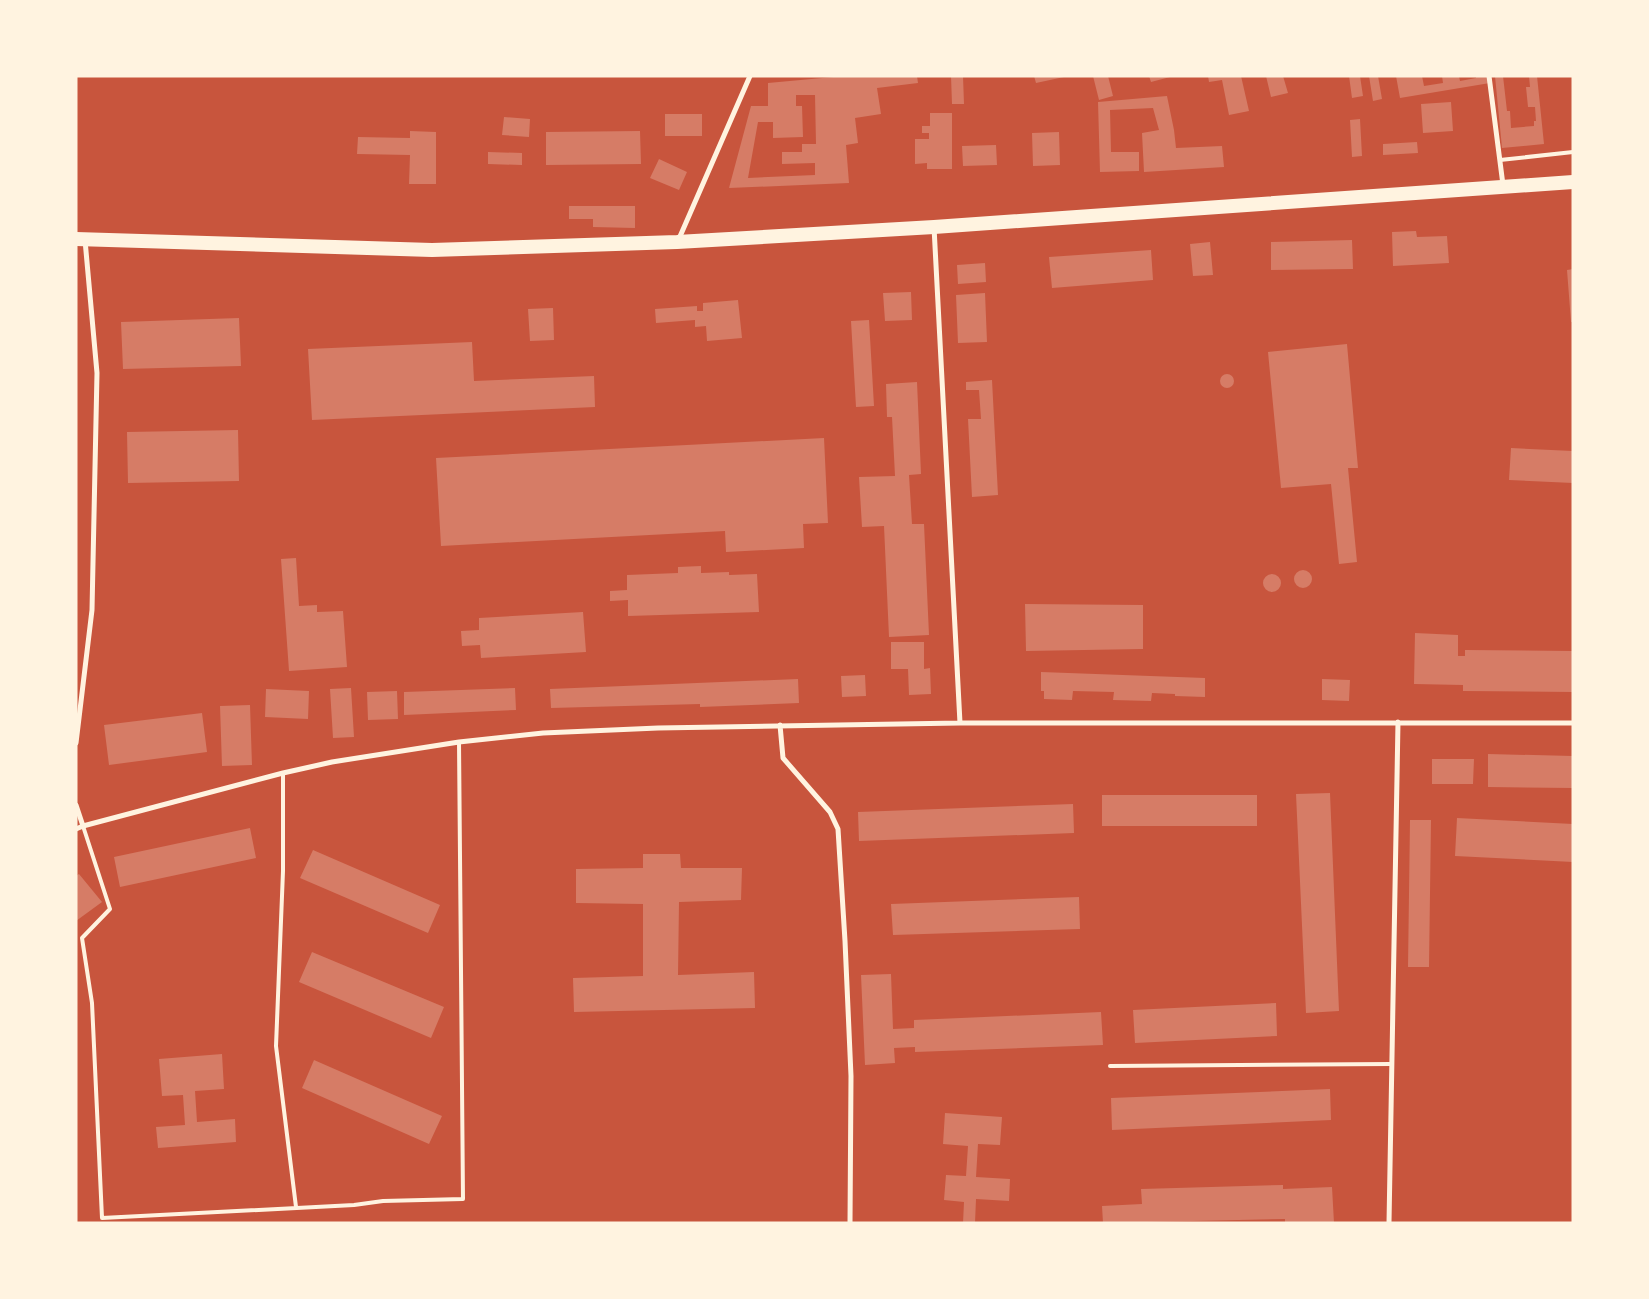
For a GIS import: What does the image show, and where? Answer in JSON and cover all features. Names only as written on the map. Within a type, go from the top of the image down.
[{"type":"highway","points":[[80,239],[432,250],[677,242],[934,227],[1573,182]]},
{"type":"street","points":[[677,242],[750,76]]},
{"type":"street","points":[[1489,76],[1504,187]]},
{"type":"street","points":[[934,227],[960,722]]},
{"type":"street","points":[[76,744],[92,610],[96,373],[80,239]]},
{"type":"street","points":[[76,829],[283,772],[459,742],[543,734],[658,728],[960,722],[1573,722]]},
{"type":"street","points":[[1389,1223],[1398,722]]},
{"type":"street","points":[[780,725],[783,758],[830,812],[838,829],[851,1076],[850,1223]]},
{"type":"street","points":[[76,805],[83,826]]},
{"type":"lane","points":[[1500,160],[1573,152]]},
{"type":"lane","points":[[83,826],[110,909],[82,938],[92,1003],[102,1218],[463,1198],[459,742]]},
{"type":"lane","points":[[283,772],[283,871],[276,1046],[296,1207]]},
{"type":"lane","points":[[1110,1066],[1392,1064]]},
{"type":"building","points":[[844,76],[917,76],[918,83],[877,88],[881,114],[855,118],[858,143],[846,145],[849,183],[729,188],[751,106],[768,106],[768,83]],"holes":[[[796,95],[815,95],[816,144],[802,144],[802,152],[782,152],[782,164],[815,163],[815,175],[748,178],[758,122],[773,122],[773,138],[803,137],[802,106],[796,106]]]},
{"type":"building","points":[[951,76],[963,76],[964,104],[952,104]]},
{"type":"building","points":[[1034,76],[1064,76],[1064,77],[1036,83]]},
{"type":"building","points":[[1093,76],[1108,76],[1113,96],[1099,100]]},
{"type":"building","points":[[1149,76],[1170,76],[1170,77],[1151,82]]},
{"type":"building","points":[[1208,76],[1241,76],[1249,111],[1229,115],[1222,80],[1209,82]]},
{"type":"building","points":[[1266,76],[1283,76],[1288,93],[1271,97]]},
{"type":"building","points":[[1349,76],[1360,76],[1363,96],[1352,98]]},
{"type":"building","points":[[1369,76],[1378,76],[1382,99],[1373,101]]},
{"type":"building","points":[[1396,76],[1422,76],[1424,86],[1443,83],[1442,76],[1459,76],[1460,81],[1476,78],[1476,76],[1489,76],[1490,83],[1400,98]]},
{"type":"building","points":[[1495,76],[1503,76],[1507,111],[1510,111],[1511,128],[1534,126],[1534,121],[1536,121],[1535,107],[1528,107],[1526,87],[1530,87],[1529,76],[1537,76],[1544,144],[1502,148]]},
{"type":"building","points":[[1167,96],[1176,148],[1222,146],[1224,167],[1144,172],[1142,133],[1159,130],[1153,108],[1110,110],[1111,152],[1139,152],[1139,171],[1100,172],[1098,102]]},
{"type":"building","points":[[1451,102],[1453,131],[1423,133],[1421,104]]},
{"type":"building","points":[[930,113],[952,113],[952,169],[927,169],[927,163],[915,164],[915,139],[929,139],[929,133],[922,133],[922,126],[930,126]]},
{"type":"building","points":[[665,114],[702,114],[702,136],[665,136]]},
{"type":"building","points":[[504,117],[530,119],[529,137],[502,135]]},
{"type":"building","points":[[1360,119],[1362,156],[1352,157],[1350,120]]},
{"type":"building","points":[[410,131],[436,132],[436,184],[409,184],[410,155],[357,154],[358,137],[410,138]]},
{"type":"building","points":[[640,131],[641,164],[546,165],[546,132]]},
{"type":"building","points":[[1059,132],[1060,165],[1033,166],[1032,133]]},
{"type":"building","points":[[1417,142],[1418,153],[1383,155],[1383,144]]},
{"type":"building","points":[[996,145],[997,165],[963,166],[962,146]]},
{"type":"building","points":[[488,152],[522,153],[522,165],[488,164]]},
{"type":"building","points":[[659,159],[687,172],[679,190],[650,178]]},
{"type":"building","points":[[569,206],[635,206],[635,228],[593,227],[593,219],[569,219]]},
{"type":"building","points":[[1416,231],[1417,237],[1447,236],[1449,263],[1393,266],[1392,232]]},
{"type":"building","points":[[1352,240],[1353,269],[1271,270],[1271,242]]},
{"type":"building","points":[[1210,242],[1213,275],[1193,276],[1190,244]]},
{"type":"building","points":[[1151,250],[1153,280],[1052,288],[1049,257]]},
{"type":"building","points":[[985,263],[986,282],[958,284],[957,265]]},
{"type":"building","points":[[1573,269],[1573,322],[1571,322],[1567,270]]},
{"type":"building","points":[[911,292],[912,320],[885,321],[883,293]]},
{"type":"building","points":[[985,293],[987,342],[958,343],[956,295]]},
{"type":"building","points":[[738,300],[742,338],[707,341],[706,326],[695,327],[695,320],[656,323],[655,309],[697,306],[697,311],[703,311],[703,303]]},
{"type":"building","points":[[553,308],[554,340],[530,341],[528,309]]},
{"type":"building","points":[[239,318],[241,366],[123,369],[121,322]]},
{"type":"building","points":[[869,320],[874,406],[856,407],[851,321]]},
{"type":"building","points":[[472,342],[474,381],[594,376],[595,407],[312,420],[308,349]]},
{"type":"building","points":[[1347,344],[1358,468],[1348,468],[1357,562],[1339,564],[1331,484],[1281,488],[1268,352]]},
{"type":"building","points":[[1227,374],[1232,376],[1234,381],[1232,386],[1227,388],[1222,386],[1220,381],[1222,376]]},
{"type":"building","points":[[992,380],[998,495],[972,497],[968,419],[981,419],[979,390],[966,390],[966,382]]},
{"type":"building","points":[[917,382],[921,474],[909,475],[912,524],[924,524],[929,635],[889,637],[884,526],[862,527],[859,477],[895,476],[892,417],[887,417],[886,384]]},
{"type":"building","points":[[238,430],[239,481],[128,483],[127,432]]},
{"type":"building","points":[[824,438],[828,523],[803,524],[804,548],[726,552],[725,531],[441,546],[436,458]]},
{"type":"building","points":[[1511,448],[1573,451],[1573,483],[1509,480]]},
{"type":"building","points":[[296,558],[299,606],[317,605],[317,612],[343,611],[347,667],[289,671],[281,559]]},
{"type":"building","points":[[701,566],[701,573],[757,574],[759,612],[628,616],[628,600],[610,601],[610,591],[627,590],[627,575],[678,573],[678,567]]},
{"type":"building","points":[[1303,570],[1309,573],[1312,579],[1309,585],[1303,588],[1297,585],[1294,579],[1297,573]]},
{"type":"building","points":[[1272,574],[1278,577],[1281,583],[1278,589],[1272,592],[1266,589],[1263,583],[1266,577]]},
{"type":"building","points":[[1025,604],[1143,605],[1143,649],[1026,651]]},
{"type":"building","points":[[583,612],[586,652],[481,658],[480,645],[462,646],[461,631],[479,630],[479,618]]},
{"type":"building","points":[[1415,633],[1458,635],[1458,656],[1465,656],[1465,650],[1573,651],[1573,692],[1463,691],[1463,685],[1414,684]]},
{"type":"building","points":[[891,642],[924,642],[924,669],[930,668],[931,694],[909,695],[908,669],[891,669]]},
{"type":"building","points":[[1041,672],[1205,678],[1205,697],[1152,693],[1151,701],[1113,700],[1114,692],[1073,691],[1072,700],[1044,699],[1044,691],[1041,691]]},
{"type":"building","points":[[865,675],[866,696],[842,697],[841,676]]},
{"type":"building","points":[[798,679],[799,703],[700,707],[700,704],[551,708],[550,689]]},
{"type":"building","points":[[1322,679],[1350,680],[1349,701],[1322,700]]},
{"type":"building","points":[[351,688],[354,737],[333,738],[330,689]]},
{"type":"building","points":[[515,688],[516,710],[404,715],[404,692]]},
{"type":"building","points":[[266,689],[309,691],[308,719],[265,717]]},
{"type":"building","points":[[397,691],[398,719],[368,720],[367,692]]},
{"type":"building","points":[[250,705],[252,765],[222,766],[220,706]]},
{"type":"building","points":[[202,713],[207,752],[109,765],[104,725]]},
{"type":"building","points":[[1488,754],[1573,756],[1573,788],[1488,787]]},
{"type":"building","points":[[1432,759],[1474,759],[1473,784],[1432,784]]},
{"type":"building","points":[[1330,793],[1339,1011],[1306,1013],[1296,794]]},
{"type":"building","points":[[1102,795],[1257,795],[1257,826],[1102,826]]},
{"type":"building","points":[[1073,804],[1074,833],[859,841],[858,812]]},
{"type":"building","points":[[1457,818],[1573,824],[1573,862],[1455,856]]},
{"type":"building","points":[[1410,820],[1431,820],[1429,967],[1408,967]]},
{"type":"building","points":[[250,828],[256,858],[120,887],[114,857]]},
{"type":"building","points":[[313,850],[440,905],[428,933],[300,878]]},
{"type":"building","points":[[643,854],[680,854],[681,868],[742,868],[741,900],[679,902],[678,975],[754,972],[755,1008],[574,1012],[573,978],[643,976],[643,904],[576,903],[576,869],[643,868]]},
{"type":"building","points":[[79,874],[102,902],[76,921],[76,876]]},
{"type":"building","points":[[1079,897],[1080,929],[893,935],[891,904]]},
{"type":"building","points":[[312,952],[444,1007],[431,1038],[299,982]]},
{"type":"building","points":[[891,974],[893,1029],[914,1028],[914,1020],[1101,1012],[1103,1045],[915,1052],[915,1047],[894,1048],[895,1063],[865,1065],[861,975]]},
{"type":"building","points":[[1276,1003],[1277,1036],[1135,1043],[1133,1010]]},
{"type":"building","points":[[222,1054],[224,1089],[195,1091],[197,1122],[235,1119],[236,1142],[158,1148],[156,1127],[185,1125],[183,1095],[162,1096],[159,1059]]},
{"type":"building","points":[[314,1060],[442,1116],[429,1144],[302,1088]]},
{"type":"building","points":[[1330,1089],[1331,1120],[1112,1130],[1111,1098]]},
{"type":"building","points":[[945,1113],[1002,1117],[1000,1145],[978,1144],[976,1177],[1010,1179],[1009,1201],[976,1199],[975,1223],[963,1223],[964,1202],[944,1200],[946,1175],[966,1176],[968,1146],[943,1144]]},
{"type":"building","points":[[1283,1185],[1283,1189],[1332,1187],[1334,1223],[1285,1223],[1285,1219],[1103,1223],[1102,1206],[1142,1204],[1141,1189]]}]
